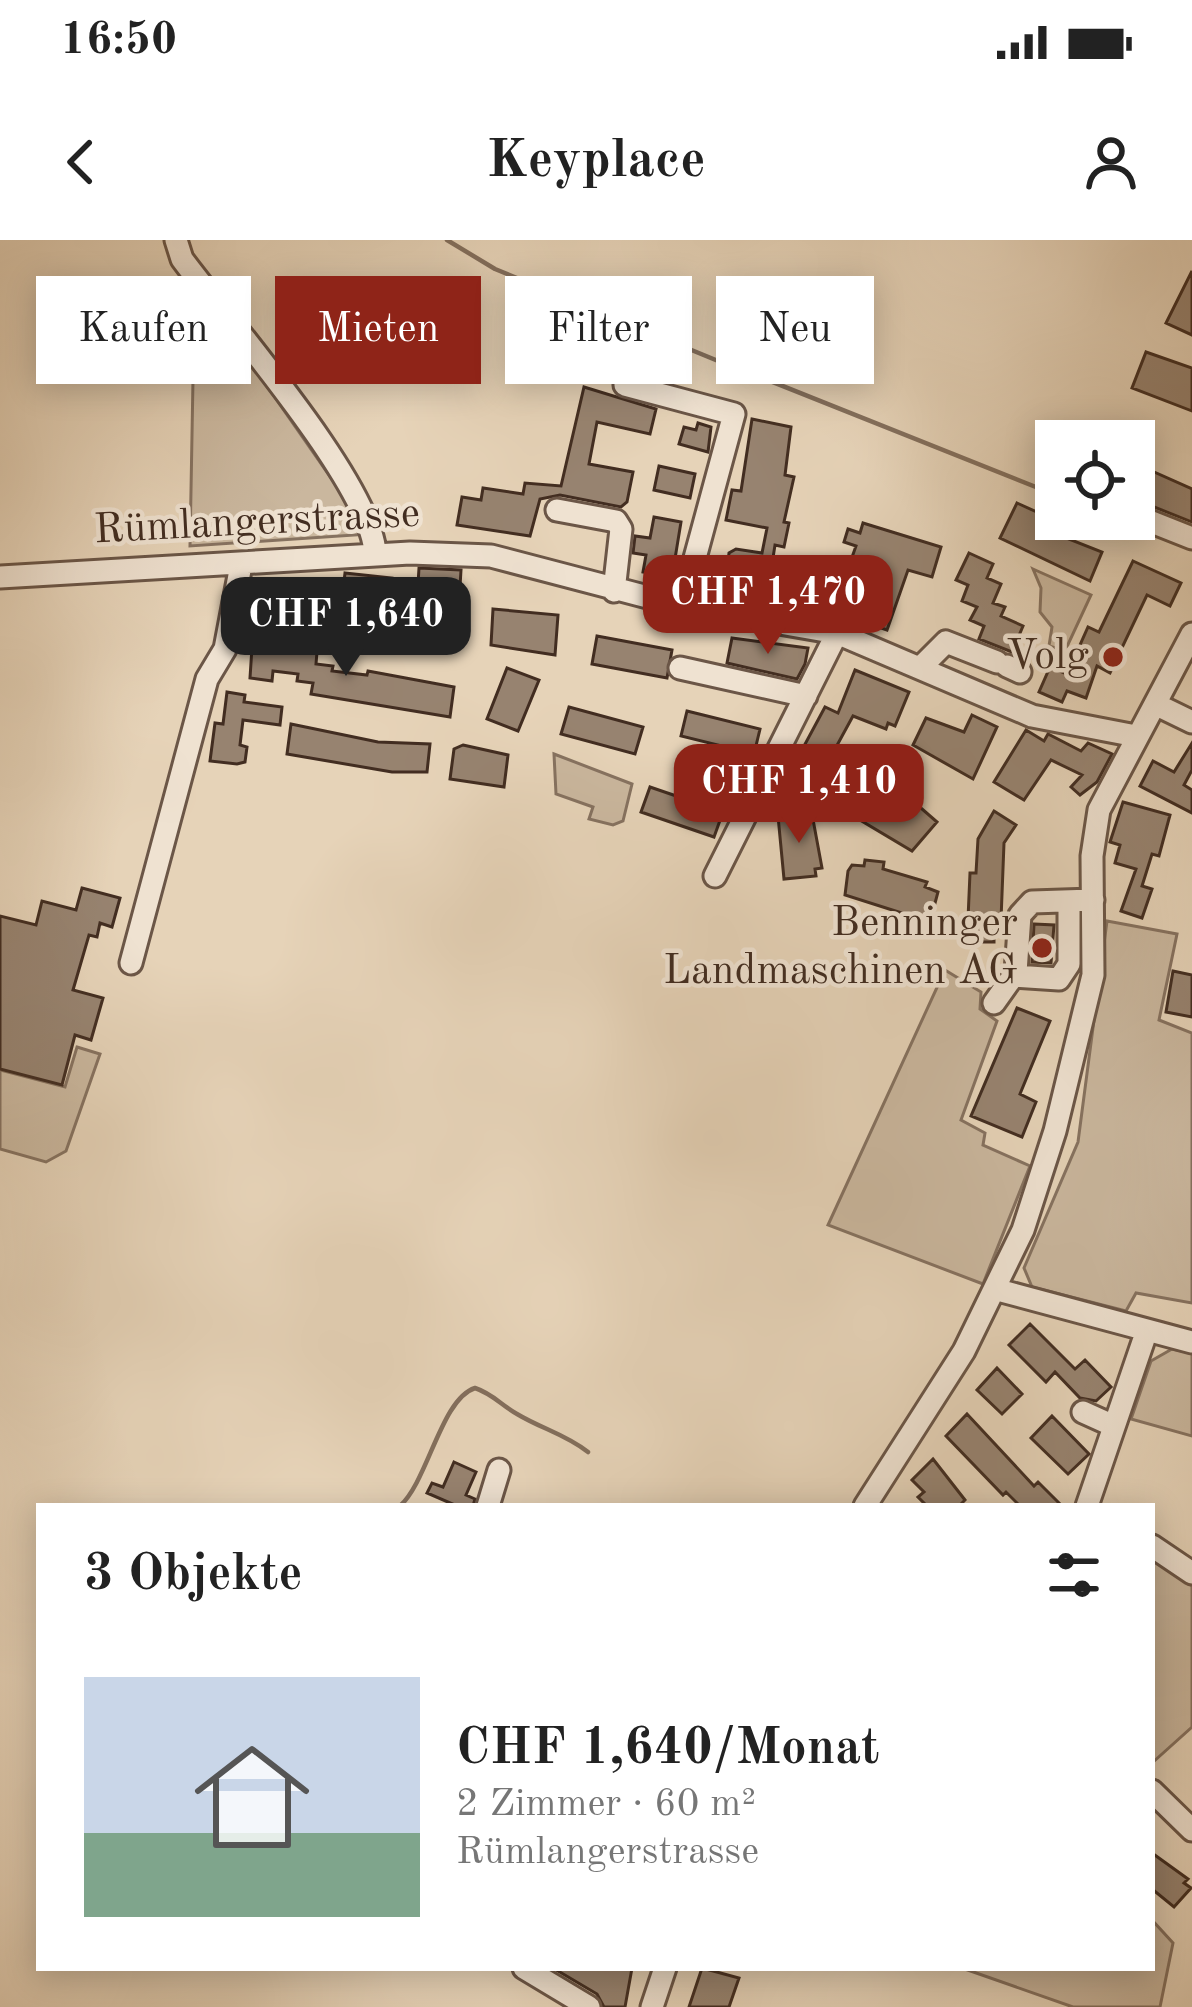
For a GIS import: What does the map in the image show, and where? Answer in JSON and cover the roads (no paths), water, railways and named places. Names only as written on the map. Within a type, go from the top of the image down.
[{"type":"street","points":[[176,240],[182,259],[325,451],[371,525],[375,555]]},
{"type":"street","points":[[626,385],[734,414],[682,606]]},
{"type":"street","points":[[557,510],[616,521],[621,529],[614,591]]},
{"type":"street","points":[[1155,523],[1192,538]]},
{"type":"street","name":"Rümlangerstrasse","points":[[0,577],[375,555],[491,556],[614,591],[837,633],[1032,716],[1136,736]]},
{"type":"street","points":[[131,963],[209,671],[225,650],[241,565]]},
{"type":"street","points":[[715,876],[837,633]]},
{"type":"street","points":[[867,1503],[998,1290],[1061,1109],[1093,975],[1099,810],[1192,636]]},
{"type":"street","points":[[922,666],[946,642],[1008,666]]},
{"type":"street","points":[[680,668],[804,700]]},
{"type":"street","points":[[745,694],[804,700]]},
{"type":"street","points":[[1155,704],[1192,722]]},
{"type":"street","points":[[994,1004],[1014,976],[1020,915],[1032,902],[1093,900]]},
{"type":"street","points":[[1014,976],[1059,980],[1069,964],[1069,902]]},
{"type":"street","points":[[998,1290],[1192,1342]]},
{"type":"street","points":[[1088,1503],[1146,1333]]},
{"type":"street","points":[[1083,1412],[1114,1426]]},
{"type":"street","points":[[489,1503],[499,1470]]},
{"type":"street","points":[[1155,1548],[1192,1573]]},
{"type":"street","points":[[1155,1794],[1192,1830]]},
{"type":"street","points":[[529,1971],[589,2007]]},
{"type":"street","points":[[652,2007],[663,1971]]},
{"type":"waterway","points":[[447,240],[495,269],[716,360]]},
{"type":"waterway","points":[[778,384],[1035,487]]},
{"type":"waterway","points":[[402,1503],[453,1408],[475,1388],[588,1452]]},
{"type":"place","name":"Volg","points":[[1113,657]]},
{"type":"place","name":"Benninger Landmaschinen AG","points":[[1042,948]]}]
